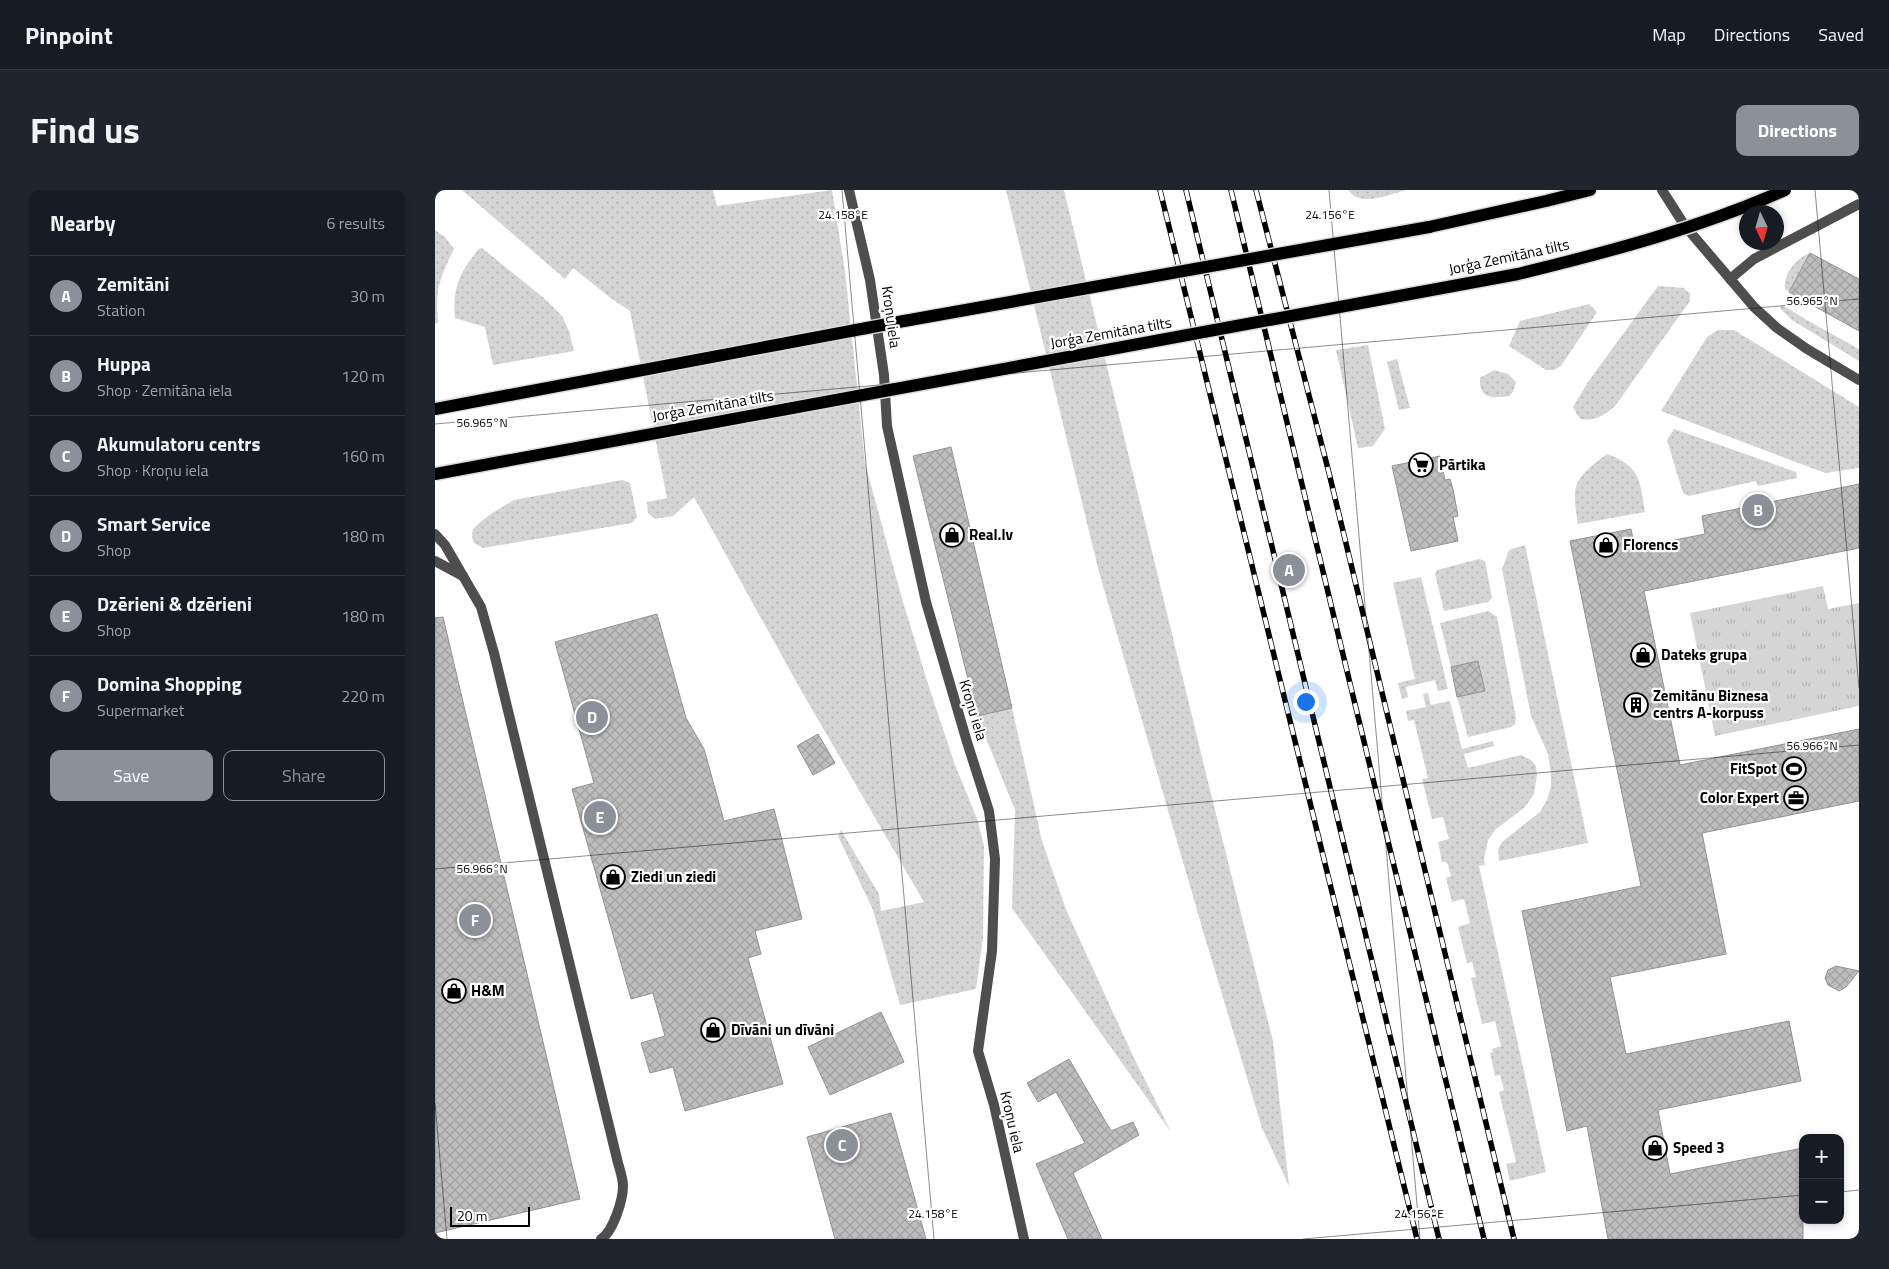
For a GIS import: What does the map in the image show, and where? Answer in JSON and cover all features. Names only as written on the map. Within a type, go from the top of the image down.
[{"type":"main road","points":[[435,409],[1429,227],[1537,204],[1590,190]]},
{"type":"main road","name":"Jorģa Zemitāna tilts","points":[[435,474],[1518,274],[1652,238],[1758,202],[1785,190]]},
{"type":"street","name":"Kroņu iela","points":[[849,190],[870,280],[884,375],[887,426],[926,602],[989,812],[995,859],[992,951],[978,1051],[994,1105],[1024,1239]]},
{"type":"street","points":[[1662,190],[1685,226],[1754,308],[1777,328],[1807,349],[1859,380]]},
{"type":"street","points":[[1730,279],[1754,259],[1859,204]]},
{"type":"street","points":[[435,534],[445,545],[481,607],[494,653],[623,1185],[619,1211],[606,1236],[601,1239]]},
{"type":"street","points":[[435,561],[464,577]]},
{"type":"green space","points":[[462,190],[713,190],[717,206],[832,190],[845,271],[865,463],[901,595],[928,684],[955,765],[978,821],[984,846],[983,938],[976,989],[900,1005],[873,910],[838,836],[841,830],[879,894],[881,911],[924,902],[802,692],[694,497],[673,516],[655,519],[648,513],[647,502],[667,498],[630,311],[573,268],[565,279]]},
{"type":"green space","points":[[1006,190],[1064,190],[1273,1041],[1289,1186],[1262,1128],[1099,572]]},
{"type":"green space","points":[[1348,190],[1407,190],[1384,197],[1368,199],[1360,198]]},
{"type":"green space","points":[[435,230],[445,237],[454,249],[440,284],[437,300],[438,322],[435,324]]},
{"type":"green space","points":[[482,248],[545,299],[562,316],[569,331],[574,351],[493,365],[485,327],[455,318],[454,307],[459,280],[467,265],[479,249]]},
{"type":"green space","points":[[1810,253],[1789,292],[1785,289],[1786,277],[1800,258]]},
{"type":"green space","points":[[1658,286],[1684,288],[1690,294],[1690,301],[1615,406],[1599,417],[1580,419],[1573,407],[1588,382]]},
{"type":"green space","points":[[1589,304],[1597,312],[1561,366],[1554,370],[1546,370],[1509,346],[1520,321]]},
{"type":"green space","points":[[1781,306],[1859,349],[1859,361],[1792,320],[1780,308]]},
{"type":"green space","points":[[1718,330],[1734,330],[1859,407],[1859,468],[1825,473],[1661,411],[1707,337]]},
{"type":"green space","points":[[1368,345],[1385,429],[1373,446],[1358,448],[1336,350]]},
{"type":"green space","points":[[1397,359],[1410,408],[1399,410],[1387,362]]},
{"type":"green space","points":[[1494,370],[1508,374],[1516,382],[1513,392],[1509,396],[1488,396],[1482,390],[1480,378]]},
{"type":"green space","points":[[1674,429],[1796,472],[1797,478],[1758,486],[1756,481],[1689,496],[1683,493],[1667,440]]},
{"type":"green space","points":[[1607,454],[1626,464],[1637,476],[1642,491],[1645,512],[1578,524],[1575,499],[1577,483],[1581,476]]},
{"type":"green space","points":[[622,480],[630,483],[637,517],[632,523],[483,548],[474,543],[472,532],[474,528],[514,500]]},
{"type":"green space","points":[[1525,545],[1588,843],[1499,861],[1498,849],[1502,842],[1540,812],[1547,800],[1551,787],[1548,754],[1531,716],[1502,569],[1509,550]]},
{"type":"green space","points":[[1479,559],[1485,561],[1492,598],[1488,602],[1444,611],[1435,574],[1437,570]]},
{"type":"green space","points":[[1421,577],[1448,689],[1438,691],[1435,680],[1406,687],[1408,697],[1402,699],[1398,683],[1415,679],[1393,583]]},
{"type":"green space","points":[[1823,586],[1828,609],[1859,603],[1859,706],[1715,736],[1690,613]]},
{"type":"green space","points":[[1488,611],[1497,617],[1516,718],[1515,724],[1511,727],[1468,737],[1457,697],[1485,691],[1479,662],[1451,667],[1440,623]]},
{"type":"green space","points":[[1428,693],[1431,705],[1450,701],[1462,749],[1493,741],[1494,746],[1464,754],[1468,768],[1521,755],[1531,760],[1536,766],[1537,775],[1534,794],[1525,807],[1495,830],[1488,840],[1484,858],[1485,865],[1479,866],[1546,1172],[1510,1181],[1506,1164],[1516,1162],[1499,1092],[1504,1090],[1500,1075],[1495,1076],[1490,1053],[1493,1052],[1492,1049],[1501,1046],[1495,1021],[1482,1024],[1471,978],[1476,977],[1472,962],[1467,963],[1458,927],[1470,923],[1464,899],[1452,902],[1446,878],[1451,876],[1447,862],[1442,862],[1438,842],[1449,839],[1443,817],[1432,819],[1422,779],[1428,778],[1414,720],[1408,721],[1406,711],[1426,707],[1423,694]]},
{"type":"green space","points":[[1012,708],[1042,841],[1067,912],[1133,1056],[1171,1132],[1012,908],[1015,810],[977,716]]},
{"type":"building","points":[[1810,253],[1859,279],[1859,331],[1789,292]]},
{"type":"building","points":[[951,447],[1012,708],[977,716],[913,456]]},
{"type":"building","points":[[1440,456],[1445,480],[1450,479],[1453,489],[1458,516],[1453,517],[1458,541],[1411,551],[1392,466]]},
{"type":"building","points":[[1859,484],[1859,548],[1644,591],[1680,765],[1859,729],[1859,801],[1702,833],[1726,954],[1610,977],[1626,1054],[1789,1021],[1801,1081],[1658,1110],[1670,1174],[1799,1149],[1799,1224],[1803,1224],[1803,1239],[1608,1239],[1587,1126],[1567,1131],[1522,911],[1641,886],[1570,541],[1631,529],[1635,548],[1705,534],[1702,516]]},
{"type":"building","points":[[657,614],[686,718],[704,749],[724,821],[774,809],[802,919],[755,931],[761,954],[748,958],[783,1084],[685,1111],[673,1067],[650,1073],[641,1043],[665,1036],[653,993],[631,999],[572,789],[594,783],[555,642]]},
{"type":"building","points":[[443,617],[580,1199],[435,1233],[435,618]]},
{"type":"building","points":[[1478,661],[1485,691],[1457,697],[1451,667]]},
{"type":"building","points":[[818,734],[835,763],[813,775],[797,746]]},
{"type":"building","points":[[1836,966],[1859,971],[1846,987],[1839,991],[1828,985],[1825,978],[1828,970]]},
{"type":"building","points":[[881,1012],[904,1062],[830,1095],[808,1047]]},
{"type":"building","points":[[1069,1059],[1111,1131],[1133,1122],[1139,1135],[1073,1173],[1102,1239],[1068,1239],[1036,1164],[1085,1143],[1056,1092],[1038,1102],[1027,1083]]},
{"type":"building","points":[[891,1113],[926,1239],[835,1239],[807,1137]]},
{"type":"railway","points":[[1160,190],[1417,1239]]},
{"type":"railway","points":[[1186,190],[1439,1239]]},
{"type":"railway","points":[[1231,190],[1484,1239]]},
{"type":"railway","points":[[1256,190],[1329,473],[1514,1239]]},
{"type":"place","name":"Pārtika","points":[[1421,465]]},
{"type":"place","name":"Huppa","points":[[1758,510]]},
{"type":"place","name":"Real.lv","points":[[952,535]]},
{"type":"place","name":"Florencs","points":[[1606,545]]},
{"type":"place","name":"Zemitāni","points":[[1289,570]]},
{"type":"place","name":"Dateks grupa","points":[[1643,655]]},
{"type":"place","name":"Zemitānu Biznesa centrs A-korpuss","points":[[1636,705]]},
{"type":"place","name":"Smart Service","points":[[592,717]]},
{"type":"place","name":"FitSpot","points":[[1794,769]]},
{"type":"place","name":"Color Expert","points":[[1796,798]]},
{"type":"place","name":"Dzērieni & dzērieni","points":[[600,817]]},
{"type":"place","name":"Ziedi un ziedi","points":[[613,877]]},
{"type":"place","name":"Domina Shopping","points":[[475,920]]},
{"type":"place","name":"H&M","points":[[454,991]]},
{"type":"place","name":"Dīvāni un dīvāni","points":[[713,1030]]},
{"type":"place","name":"Akumulatoru centrs","points":[[842,1145]]},
{"type":"place","name":"Speed 3","points":[[1655,1148]]}]
